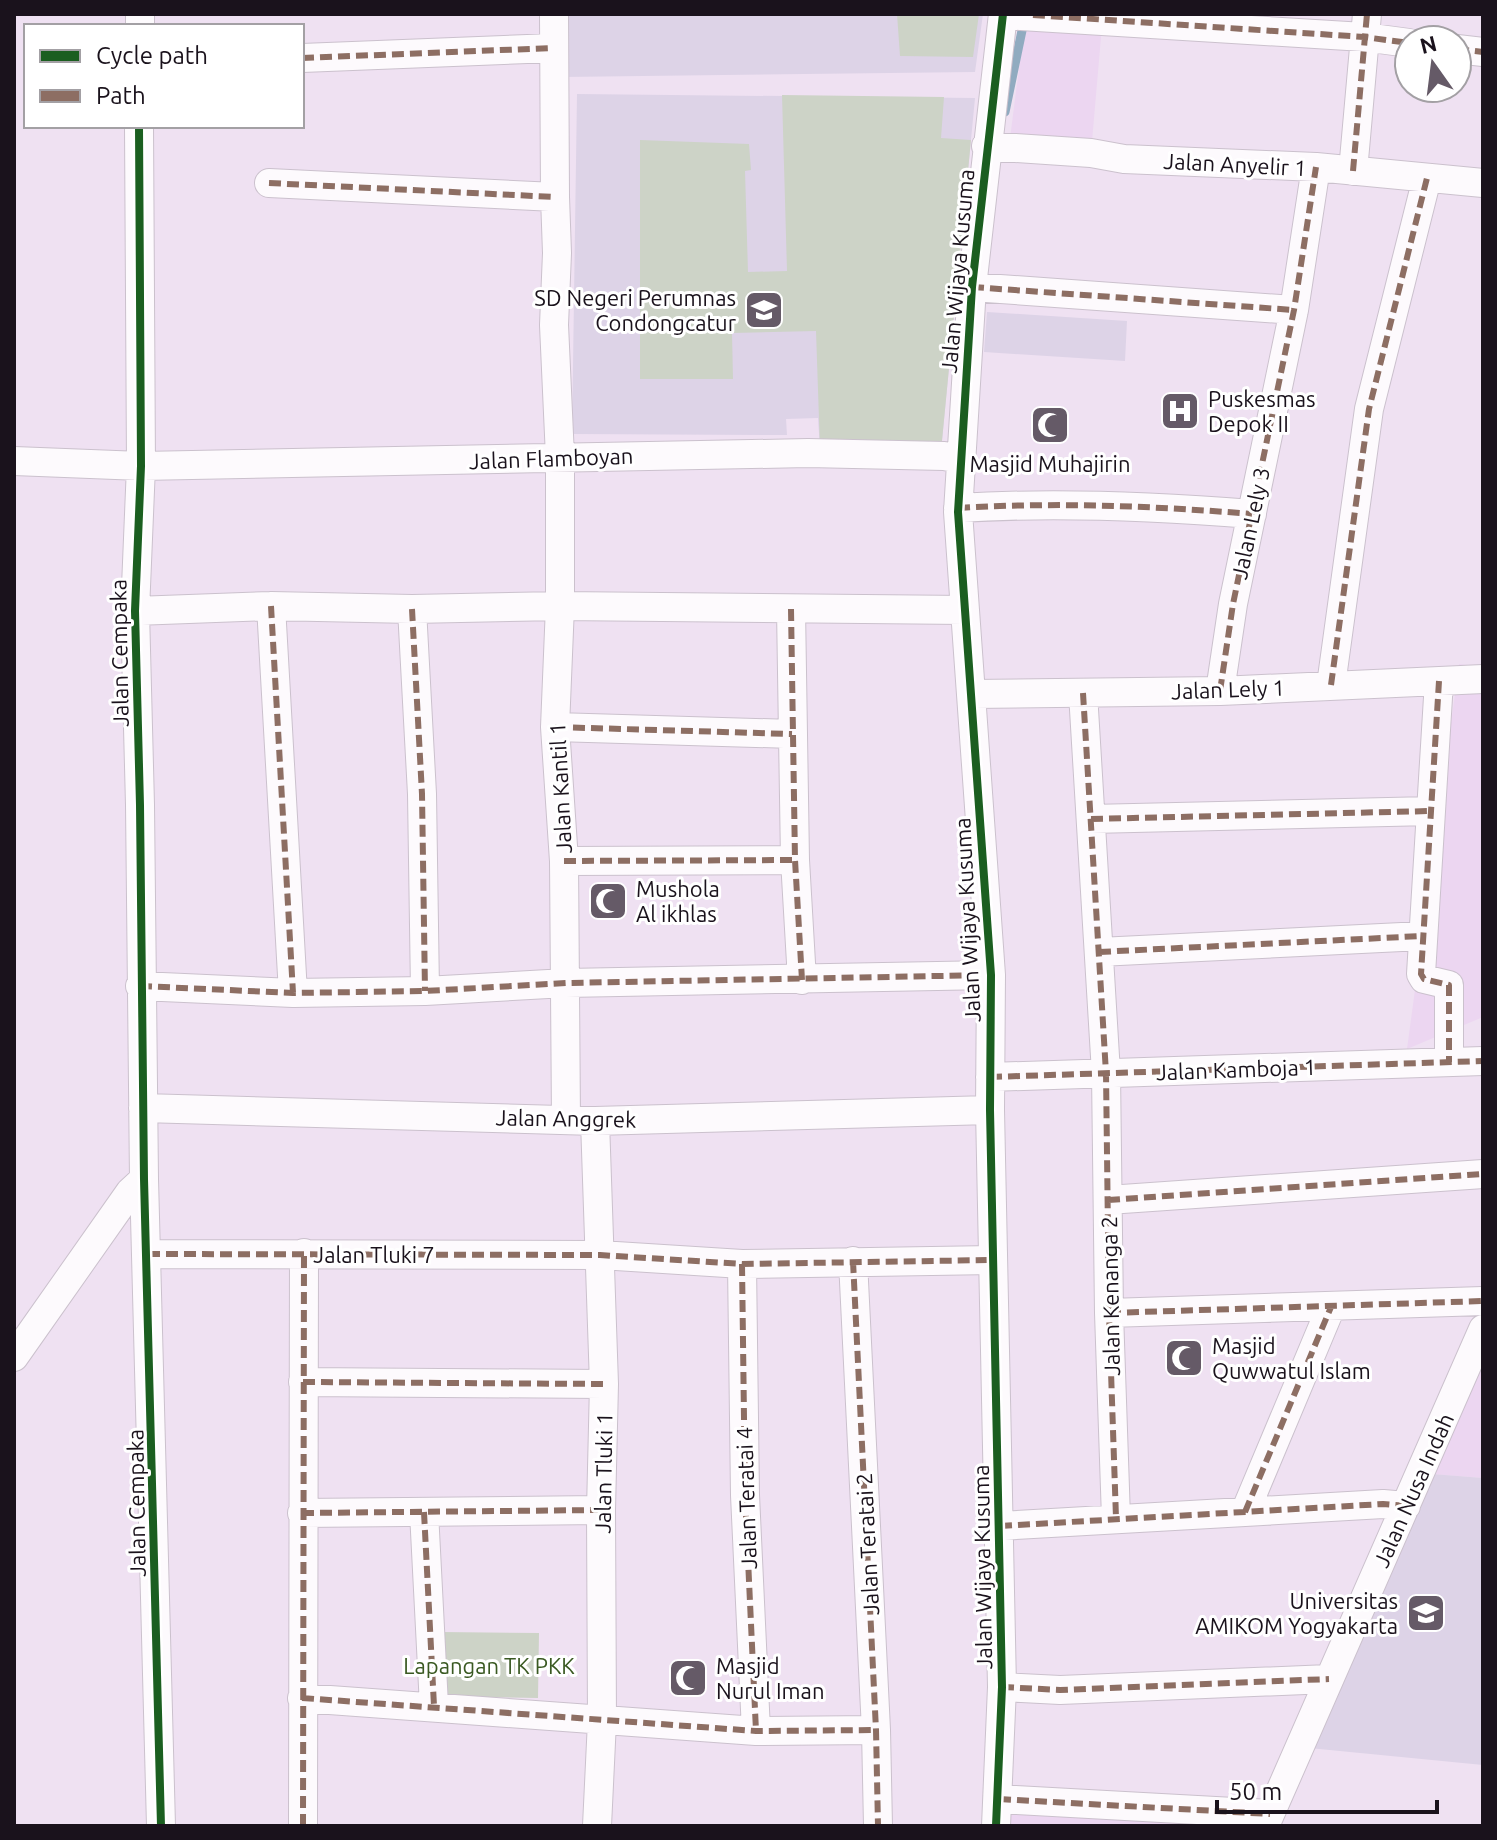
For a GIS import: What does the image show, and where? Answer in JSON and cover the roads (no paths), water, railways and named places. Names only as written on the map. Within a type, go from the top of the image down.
[{"type":"street","name":"Jalan Kantil 1","points":[[554,14],[557,253],[554,325],[560,457],[560,606],[555,727],[564,861],[566,1120]]},
{"type":"street","points":[[1011,15],[1366,26],[1393,37]]},
{"type":"street","name":"Jalan Wijaya Kusuma","points":[[997,1813],[1002,1687],[990,1110],[991,975],[958,508],[972,287],[986,146],[1011,15]]},
{"type":"street","points":[[1353,171],[1366,26]]},
{"type":"street","points":[[304,58],[553,48]]},
{"type":"street","name":"Jalan Cempaka","points":[[139,128],[141,466],[135,611],[143,1108],[137,1185],[148,1254],[161,1826]]},
{"type":"street","name":"Jalan Anyelir 1","points":[[986,146],[1091,153],[1124,159],[1316,167],[1483,183]]},
{"type":"street","name":"Jalan Lely 3","points":[[1220,691],[1233,604],[1294,310],[1316,167]]},
{"type":"street","points":[[1331,685],[1369,409],[1427,178]]},
{"type":"street","points":[[269,183],[555,197]]},
{"type":"street","points":[[972,287],[1294,310]]},
{"type":"street","name":"Jalan Flamboyan","points":[[14,461],[141,466],[808,453],[960,459]]},
{"type":"street","points":[[958,508],[1141,506],[1252,514]]},
{"type":"street","points":[[271,606],[293,993]]},
{"type":"street","points":[[135,611],[271,606],[965,610]]},
{"type":"street","points":[[412,609],[422,794],[425,991]]},
{"type":"street","points":[[791,609],[795,860],[802,980]]},
{"type":"street","name":"Jalan Lely 1","points":[[972,694],[1220,691],[1483,679]]},
{"type":"street","points":[[1439,681],[1421,977],[1449,985],[1449,1062]]},
{"type":"street","name":"Jalan Kenanga 2","points":[[1083,693],[1106,1073],[1116,1518]]},
{"type":"street","points":[[555,727],[792,734]]},
{"type":"street","points":[[1091,819],[1431,811]]},
{"type":"street","points":[[564,861],[795,860]]},
{"type":"street","points":[[1099,952],[1422,936]]},
{"type":"street","points":[[140,986],[293,993],[425,991],[566,983],[991,975]]},
{"type":"street","name":"Jalan Kamboja 1","points":[[990,1077],[1483,1061]]},
{"type":"street","name":"Jalan Anggrek","points":[[143,1108],[595,1121],[990,1110]]},
{"type":"street","name":"Jalan Tluki 1","points":[[595,1121],[604,1384],[602,1721],[597,1826]]},
{"type":"street","points":[[1108,1200],[1483,1174]]},
{"type":"street","points":[[14,1357],[137,1185]]},
{"type":"street","points":[[303,1826],[304,1253]]},
{"type":"street","name":"Jalan Tluki 7","points":[[148,1254],[600,1255],[742,1264],[993,1260]]},
{"type":"street","name":"Jalan Teratai 2","points":[[853,1261],[878,1826]]},
{"type":"street","name":"Jalan Teratai 4","points":[[742,1264],[745,1495],[756,1731]]},
{"type":"street","points":[[1109,1313],[1483,1301]]},
{"type":"street","points":[[1245,1512],[1331,1307]]},
{"type":"street","name":"Jalan Nusa Indah","points":[[1267,1820],[1483,1329]]},
{"type":"street","points":[[303,1382],[604,1384]]},
{"type":"street","points":[[1000,1526],[1383,1504],[1406,1506]]},
{"type":"street","points":[[302,1513],[601,1510]]},
{"type":"street","points":[[424,1512],[434,1706]]},
{"type":"street","points":[[1002,1687],[1060,1690],[1329,1679]]},
{"type":"street","points":[[302,1698],[756,1731],[876,1730]]},
{"type":"street","points":[[997,1813],[1267,1820]]},
{"type":"waterway","points":[[1005,112],[1024,21]]},
{"type":"place","name":"SD Negeri Perumnas Condongcatur","points":[[764,310]]},
{"type":"place","name":"Puskesmas Depok II","points":[[1180,411]]},
{"type":"place","name":"Masjid Muhajirin","points":[[1050,425]]},
{"type":"place","name":"Mushola Al ikhlas","points":[[608,901]]},
{"type":"place","name":"Masjid Quwwatul Islam","points":[[1184,1358]]},
{"type":"place","name":"Universitas AMIKOM Yogyakarta","points":[[1426,1613]]},
{"type":"place","name":"Masjid Nurul Iman","points":[[688,1678]]},
{"type":"park label","name":"Lapangan TK PKK","points":[[489,1665]]}]
